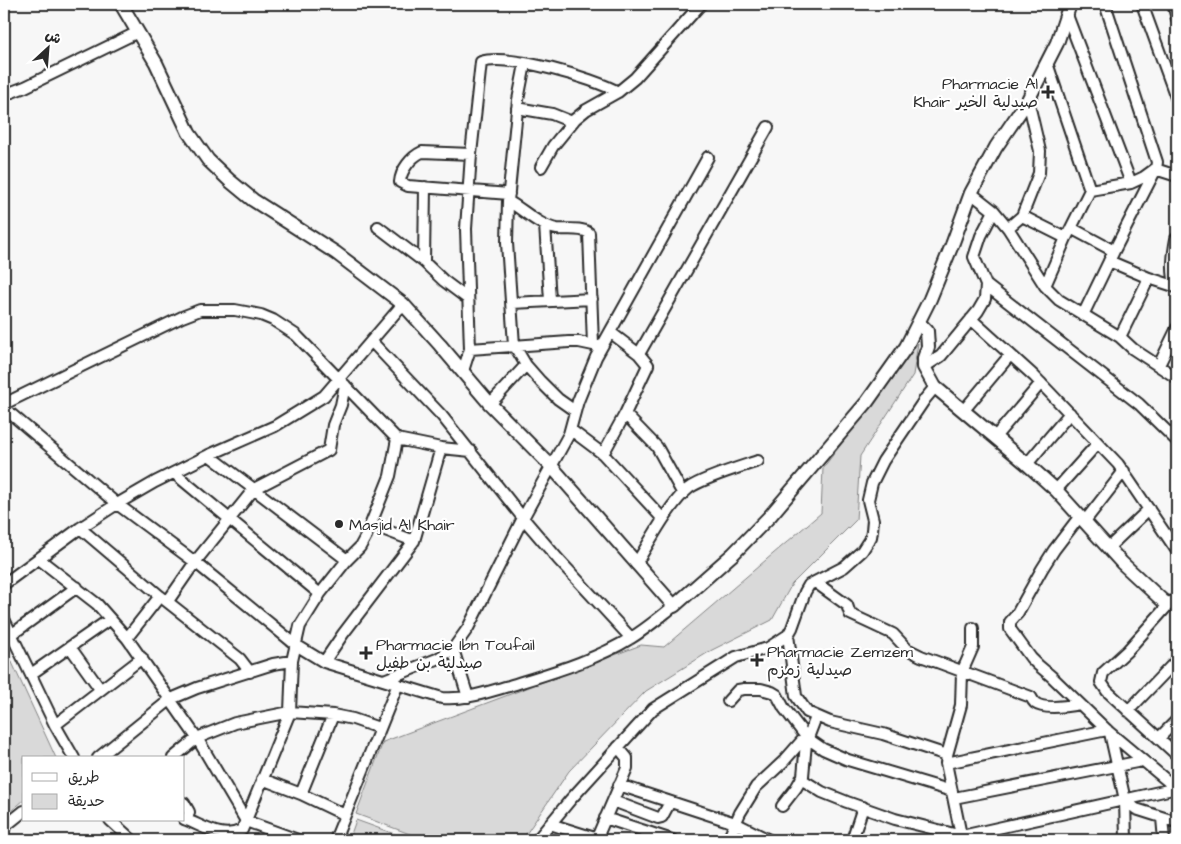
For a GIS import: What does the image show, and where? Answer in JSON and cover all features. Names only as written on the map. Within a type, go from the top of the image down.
[{"type":"street","points":[[541,167],[553,146],[572,122],[586,110],[618,92],[636,78],[702,4]]},
{"type":"street","points":[[1083,315],[1156,169],[1157,162],[1105,4]]},
{"type":"street","points":[[1142,4],[1177,100]]},
{"type":"street","points":[[1173,4],[1177,19]]},
{"type":"street","points":[[127,5],[138,32],[156,63],[189,133],[199,149],[219,171],[257,203],[336,253],[403,304],[490,404],[552,467],[674,606]]},
{"type":"street","points":[[1068,10],[1131,183]]},
{"type":"street","points":[[472,451],[441,448],[397,439],[296,335],[273,320],[261,315],[235,310],[200,310],[182,316],[4,406],[117,504],[195,562],[296,646],[324,662],[442,698],[456,699],[541,677],[595,656],[631,638],[674,606],[733,554],[800,482],[876,390],[906,347],[919,323],[952,245],[971,193],[996,147],[1028,100],[1048,63],[1068,10]]},
{"type":"street","points":[[4,95],[138,32]]},
{"type":"street","points":[[463,371],[470,348],[466,229],[471,154],[481,62],[504,61],[525,64],[578,76],[618,92]]},
{"type":"street","points":[[1046,286],[1066,238],[1090,190],[1048,63]]},
{"type":"street","points":[[525,64],[517,108],[508,197],[508,244],[514,345],[526,365],[552,394],[575,411]]},
{"type":"street","points":[[1008,228],[1022,216],[1039,172],[1040,151],[1028,100]]},
{"type":"street","points":[[517,108],[552,114],[572,122]]},
{"type":"street","points":[[639,354],[768,127]]},
{"type":"street","points":[[471,154],[422,152],[416,155],[404,171],[400,182],[406,186],[468,190],[508,197],[545,225],[564,230],[583,230],[589,233],[592,299],[597,347]]},
{"type":"street","points":[[384,680],[429,662],[453,649],[468,628],[523,518],[571,430],[575,411],[597,347],[610,332],[708,158]]},
{"type":"street","points":[[1156,169],[1177,176]]},
{"type":"street","points":[[1090,190],[1131,183],[1144,178],[1156,169]]},
{"type":"street","points":[[424,262],[425,187]]},
{"type":"street","points":[[971,193],[994,210],[1046,286],[1059,300],[1120,337],[1133,349],[1177,378]]},
{"type":"street","points":[[994,210],[974,254],[975,263],[986,285],[1139,404],[1177,441]]},
{"type":"street","points":[[1022,216],[1066,238]]},
{"type":"street","points":[[545,225],[550,300]]},
{"type":"street","points":[[378,227],[468,299]]},
{"type":"street","points":[[1071,228],[1114,251]]},
{"type":"street","points":[[1109,261],[1149,278],[1177,283],[1174,259],[1177,239]]},
{"type":"street","points":[[1120,337],[1149,278]]},
{"type":"street","points":[[924,366],[941,356],[972,319],[985,298],[986,285]]},
{"type":"street","points":[[512,303],[592,299]]},
{"type":"street","points":[[4,584],[80,528],[117,504],[209,455],[284,421],[324,396],[342,382],[403,304]]},
{"type":"street","points":[[972,319],[1041,383],[1124,472],[1177,551]]},
{"type":"street","points":[[919,323],[927,331],[929,340],[924,366],[935,387],[995,436],[1056,490],[1122,563],[1163,601],[1173,602]]},
{"type":"street","points":[[1159,365],[1177,328]]},
{"type":"street","points":[[603,454],[626,414],[648,366],[647,362],[639,354],[610,332]]},
{"type":"street","points":[[372,342],[426,398],[472,451],[523,518],[558,559],[631,638]]},
{"type":"street","points":[[470,348],[569,342],[597,347]]},
{"type":"street","points":[[964,410],[1010,355]]},
{"type":"street","points":[[490,404],[526,365]]},
{"type":"street","points":[[127,638],[195,562],[254,489],[328,450],[333,425],[341,405],[342,382]]},
{"type":"street","points":[[995,436],[1041,383]]},
{"type":"street","points":[[537,840],[618,747],[657,706],[736,658],[768,648],[788,635],[810,584],[847,564],[867,545],[872,531],[873,520],[868,500],[872,484],[883,461],[935,387]]},
{"type":"street","points":[[1027,464],[1070,413]]},
{"type":"street","points":[[626,414],[657,447],[683,494]]},
{"type":"street","points":[[571,430],[603,454],[663,519]]},
{"type":"street","points":[[185,805],[189,812],[186,819],[215,832],[229,835],[242,830],[290,712],[292,661],[300,626],[320,594],[360,547],[372,525],[390,476],[397,439]]},
{"type":"street","points":[[1056,490],[1098,443]]},
{"type":"street","points":[[324,662],[414,541],[441,448]]},
{"type":"street","points":[[209,455],[347,560]]},
{"type":"street","points":[[636,564],[663,519],[690,487],[758,461]]},
{"type":"street","points":[[1124,472],[1054,550],[1009,624],[1010,629],[1031,658],[1108,731],[1177,788]]},
{"type":"street","points":[[174,473],[320,594]]},
{"type":"street","points":[[1108,548],[1149,509]]},
{"type":"street","points":[[372,525],[414,541]]},
{"type":"street","points":[[80,528],[240,659],[250,672]]},
{"type":"street","points":[[38,559],[97,604],[127,638],[171,699],[246,821],[298,840]]},
{"type":"street","points":[[815,582],[847,605],[850,614],[893,634],[914,653],[1032,697],[1034,702],[1038,704],[1064,708],[1080,704]]},
{"type":"street","points":[[11,635],[77,587]]},
{"type":"street","points":[[1173,602],[1102,676],[1101,680],[1103,687],[1177,755]]},
{"type":"street","points":[[4,619],[55,725],[73,756]]},
{"type":"street","points":[[31,674],[110,619]]},
{"type":"street","points":[[962,838],[947,759],[961,705],[962,672],[974,647],[972,638],[973,628]]},
{"type":"street","points":[[788,635],[796,696],[804,709],[816,717],[888,735],[947,759],[1108,731]]},
{"type":"street","points":[[70,647],[100,689]]},
{"type":"street","points":[[453,649],[468,697]]},
{"type":"street","points":[[55,725],[142,658]]},
{"type":"street","points":[[1128,710],[1177,660]]},
{"type":"street","points":[[100,756],[171,699],[197,688],[272,664],[292,661]]},
{"type":"street","points":[[335,840],[398,684]]},
{"type":"street","points":[[728,701],[738,690],[760,689],[774,693],[806,737],[823,749],[848,760],[953,795],[1142,761]]},
{"type":"street","points":[[174,756],[196,738],[235,723],[290,712],[333,715],[379,728]]},
{"type":"street","points":[[301,794],[333,715]]},
{"type":"street","points":[[728,840],[734,824],[756,787],[806,737],[816,717]]},
{"type":"street","points":[[1159,738],[1177,720]]},
{"type":"street","points":[[1108,731],[1125,800],[1123,840]]},
{"type":"street","points":[[782,806],[802,779],[806,737]]},
{"type":"street","points":[[550,824],[598,840],[605,818],[627,768],[628,761],[618,747]]},
{"type":"street","points":[[262,779],[301,794],[344,815]]},
{"type":"street","points":[[802,779],[822,792],[895,819],[962,838],[1177,788]]},
{"type":"street","points":[[619,785],[734,824],[770,840]]},
{"type":"street","points":[[1125,800],[1133,807],[1177,822]]},
{"type":"street","points":[[613,801],[658,818],[662,817],[670,802]]},
{"type":"street","points":[[852,840],[863,807]]},
{"type":"street","points":[[4,828],[22,813]]},
{"type":"street","points":[[605,818],[672,840]]},
{"type":"street","points":[[1162,818],[1164,840]]},
{"type":"street","points":[[112,822],[132,840]]},
{"type":"green space","points":[[918,343],[913,375],[860,456],[856,520],[792,584],[772,620],[712,650],[646,691],[569,771],[522,840],[426,840],[356,814],[383,742],[641,645],[664,647],[821,513],[823,468]]},
{"type":"green space","points":[[4,645],[55,756],[22,756],[22,802],[4,817]]},
{"type":"green space","points":[[356,820],[411,840],[349,840]]},
{"type":"place","name":"Pharmacie Al Khair صيدلية الخير","points":[[1048,92]]},
{"type":"place","name":"Masjid Al Khair","points":[[339,524]]},
{"type":"place","name":"Pharmacie Ibn Toufail صيدلية بن طفيل","points":[[366,653]]},
{"type":"place","name":"Pharmacie Zemzem صيدلية زمزم","points":[[757,660]]}]
